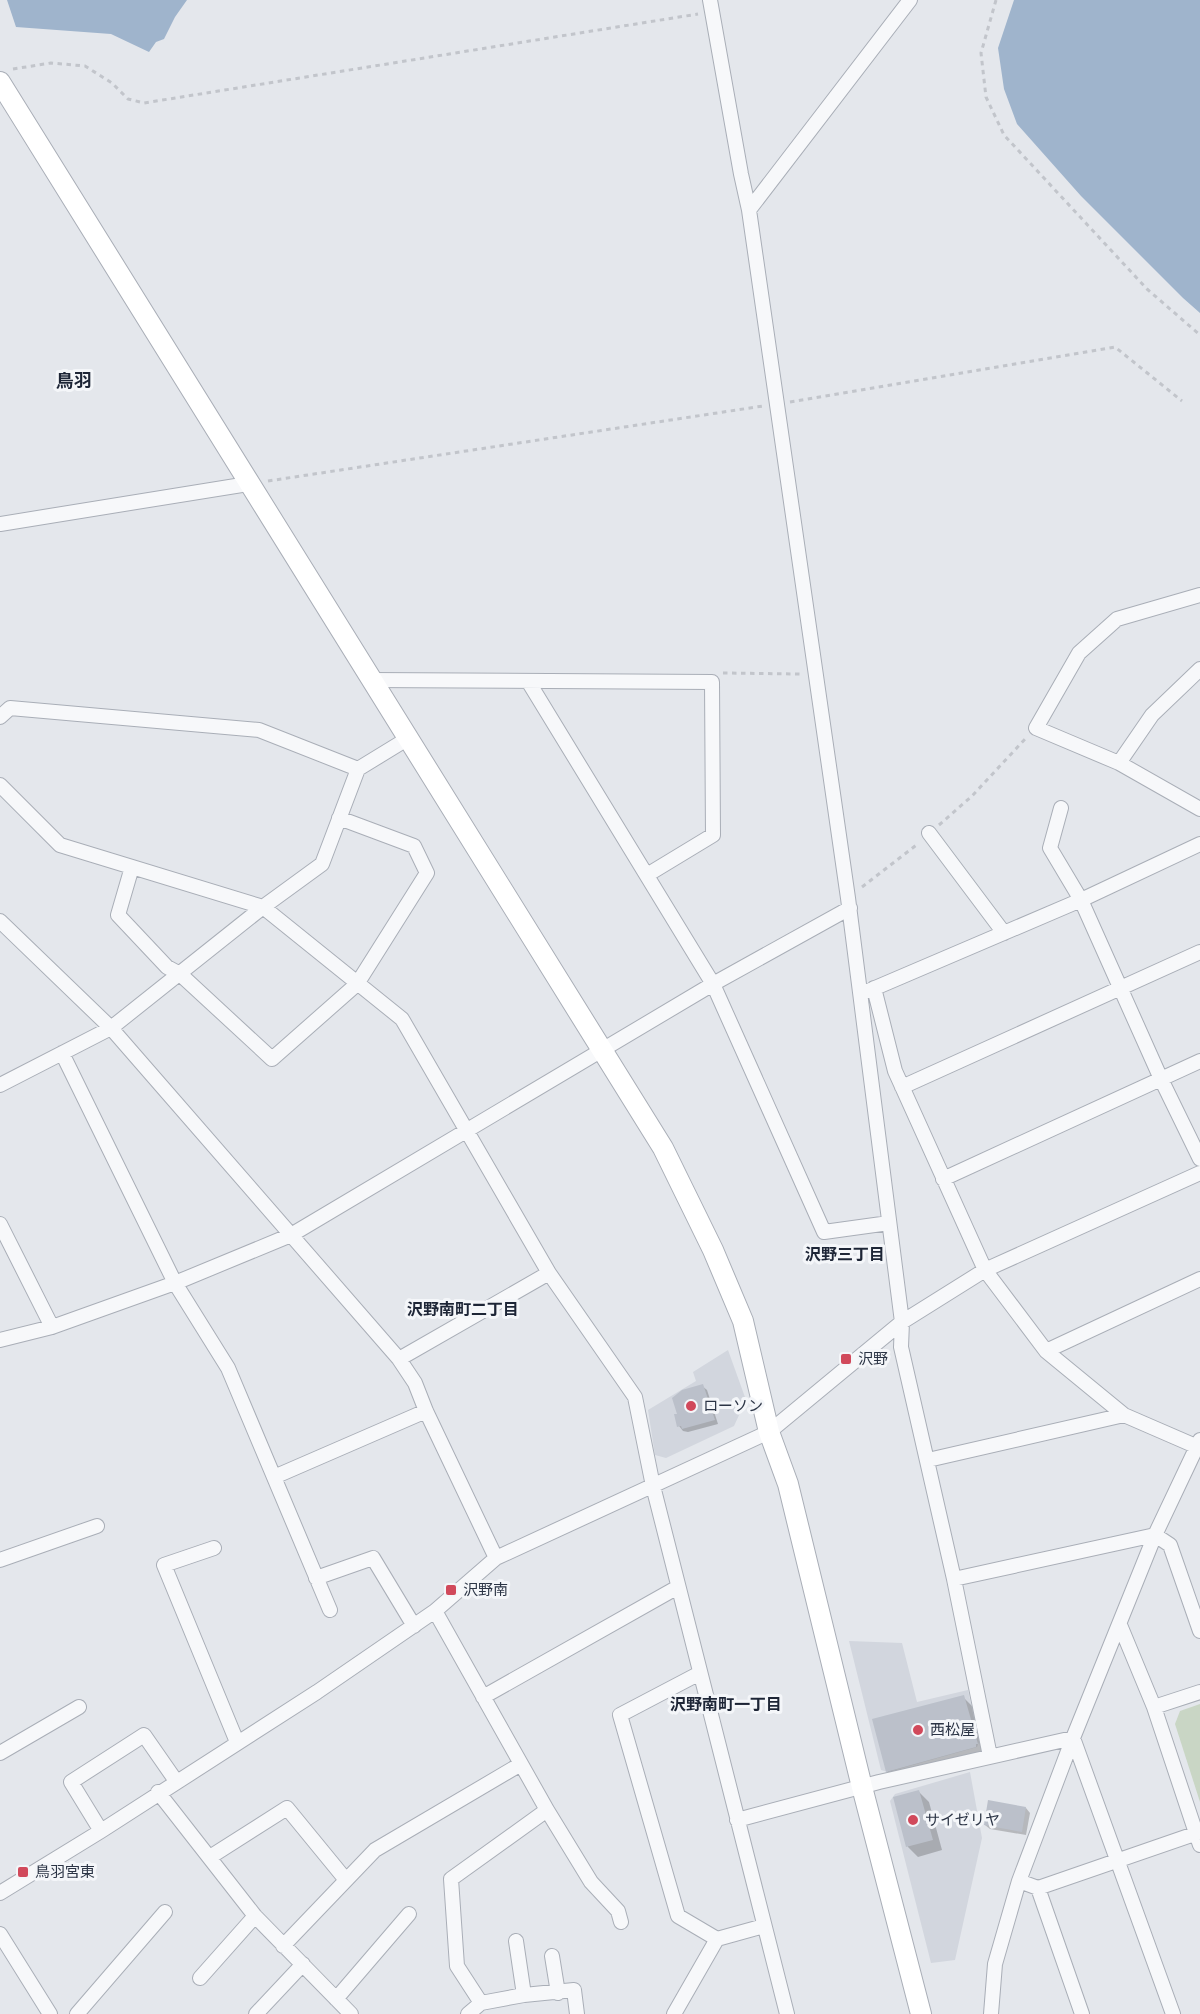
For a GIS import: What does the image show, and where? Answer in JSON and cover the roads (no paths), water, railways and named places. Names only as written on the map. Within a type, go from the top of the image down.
[{"type":"street","points":[[749,210],[910,0]]},
{"type":"street","points":[[711,6],[749,210],[849,903],[902,1322],[901,1347],[954,1579],[990,1756]]},
{"type":"street","points":[[6,76],[248,484],[663,1148],[713,1250],[742,1321],[769,1432],[788,1484],[921,2014]]},
{"type":"street","points":[[0,524],[248,484]]},
{"type":"street","points":[[1200,595],[1117,619],[1079,653],[1036,728],[1119,763],[1200,809]]},
{"type":"street","points":[[1119,763],[1152,715],[1200,669]]},
{"type":"street","points":[[370,680],[712,682],[713,835],[647,875]]},
{"type":"street","points":[[528,681],[713,984],[824,1232],[889,1223]]},
{"type":"street","points":[[0,717],[9,708],[259,730],[357,769]]},
{"type":"street","points":[[0,1085],[111,1028],[263,907],[322,864],[357,769],[407,739]]},
{"type":"street","points":[[0,785],[60,845],[263,907],[402,1019],[549,1273],[635,1397],[653,1486],[786,2014]]},
{"type":"street","points":[[1062,808],[1050,848],[1081,900],[1200,1160]]},
{"type":"street","points":[[132,867],[118,915],[167,967],[180,974],[272,1059],[357,984],[427,873],[414,846],[339,818]]},
{"type":"street","points":[[929,833],[1004,933]]},
{"type":"street","points":[[860,994],[1081,900],[1200,844]]},
{"type":"street","points":[[0,1340],[52,1327],[175,1283],[291,1235],[849,903]]},
{"type":"street","points":[[0,921],[111,1028],[399,1359],[415,1383],[495,1558]]},
{"type":"street","points":[[902,1087],[1200,952]]},
{"type":"street","points":[[874,988],[895,1071],[985,1270],[1046,1351],[1124,1414],[1199,1445],[1155,1535],[1018,1881],[995,1964],[991,2014]]},
{"type":"street","points":[[62,1053],[175,1283],[228,1368],[330,1610]]},
{"type":"street","points":[[943,1179],[1200,1061]]},
{"type":"street","points":[[0,1893],[317,1692],[435,1611],[495,1558],[769,1432],[902,1322],[985,1270],[1200,1173]]},
{"type":"street","points":[[0,1224],[52,1327]]},
{"type":"street","points":[[399,1359],[549,1273]]},
{"type":"street","points":[[1046,1351],[1200,1279]]},
{"type":"street","points":[[274,1477],[426,1411]]},
{"type":"street","points":[[928,1460],[1124,1414]]},
{"type":"street","points":[[0,1560],[97,1526]]},
{"type":"street","points":[[954,1579],[1155,1535],[1170,1545],[1200,1631]]},
{"type":"street","points":[[214,1548],[164,1565],[237,1742]]},
{"type":"street","points":[[316,1578],[373,1558],[414,1626]]},
{"type":"street","points":[[483,1698],[678,1587]]},
{"type":"street","points":[[435,1611],[547,1810],[591,1882],[618,1911],[621,1922]]},
{"type":"street","points":[[1018,1881],[1038,1888],[1118,1860],[1199,1837],[1154,1707],[1120,1625]]},
{"type":"street","points":[[700,1673],[620,1714],[678,1916],[717,1939]]},
{"type":"street","points":[[1154,1707],[1200,1692]]},
{"type":"street","points":[[0,1753],[79,1707]]},
{"type":"street","points":[[101,1831],[71,1782],[144,1735],[176,1781]]},
{"type":"street","points":[[737,1820],[862,1786],[1073,1738]]},
{"type":"street","points":[[1073,1738],[1173,2014]]},
{"type":"street","points":[[283,1946],[375,1850],[521,1764]]},
{"type":"street","points":[[158,1792],[255,1916],[351,2014]]},
{"type":"street","points":[[210,1857],[287,1808],[346,1880]]},
{"type":"street","points":[[481,2003],[457,1966],[451,1879],[547,1810]]},
{"type":"street","points":[[1038,1888],[1082,2014]]},
{"type":"street","points":[[77,2014],[165,1912]]},
{"type":"street","points":[[336,1999],[409,1914]]},
{"type":"street","points":[[200,1978],[255,1916]]},
{"type":"street","points":[[674,2014],[717,1939],[764,1926]]},
{"type":"street","points":[[0,1934],[50,2014]]},
{"type":"street","points":[[516,1941],[524,1995]]},
{"type":"street","points":[[552,1956],[558,1993]]},
{"type":"street","points":[[256,2014],[303,1964]]},
{"type":"street","points":[[468,2014],[481,2003],[524,1995],[574,1990],[578,2014]]},
{"type":"water","points":[[7,0],[187,0],[164,39],[156,42],[149,52],[111,34],[16,27]]},
{"type":"water","points":[[1014,0],[1200,0],[1200,313],[1081,196],[1017,124],[1004,89],[998,48]]},
{"type":"place","name":"沢野","points":[[846,1359]]},
{"type":"place","name":"ローソン","points":[[691,1406]]},
{"type":"place","name":"沢野南","points":[[451,1590]]},
{"type":"place","name":"西松屋","points":[[918,1730]]},
{"type":"place","name":"サイゼリヤ","points":[[913,1820]]},
{"type":"place","name":"鳥羽宮東","points":[[23,1872]]},
{"type":"district","name":"鳥羽","points":[[74,381]]},
{"type":"district","name":"沢野三丁目","points":[[845,1254]]},
{"type":"district","name":"沢野南町二丁目","points":[[463,1309]]},
{"type":"district","name":"沢野南町一丁目","points":[[726,1704]]}]
